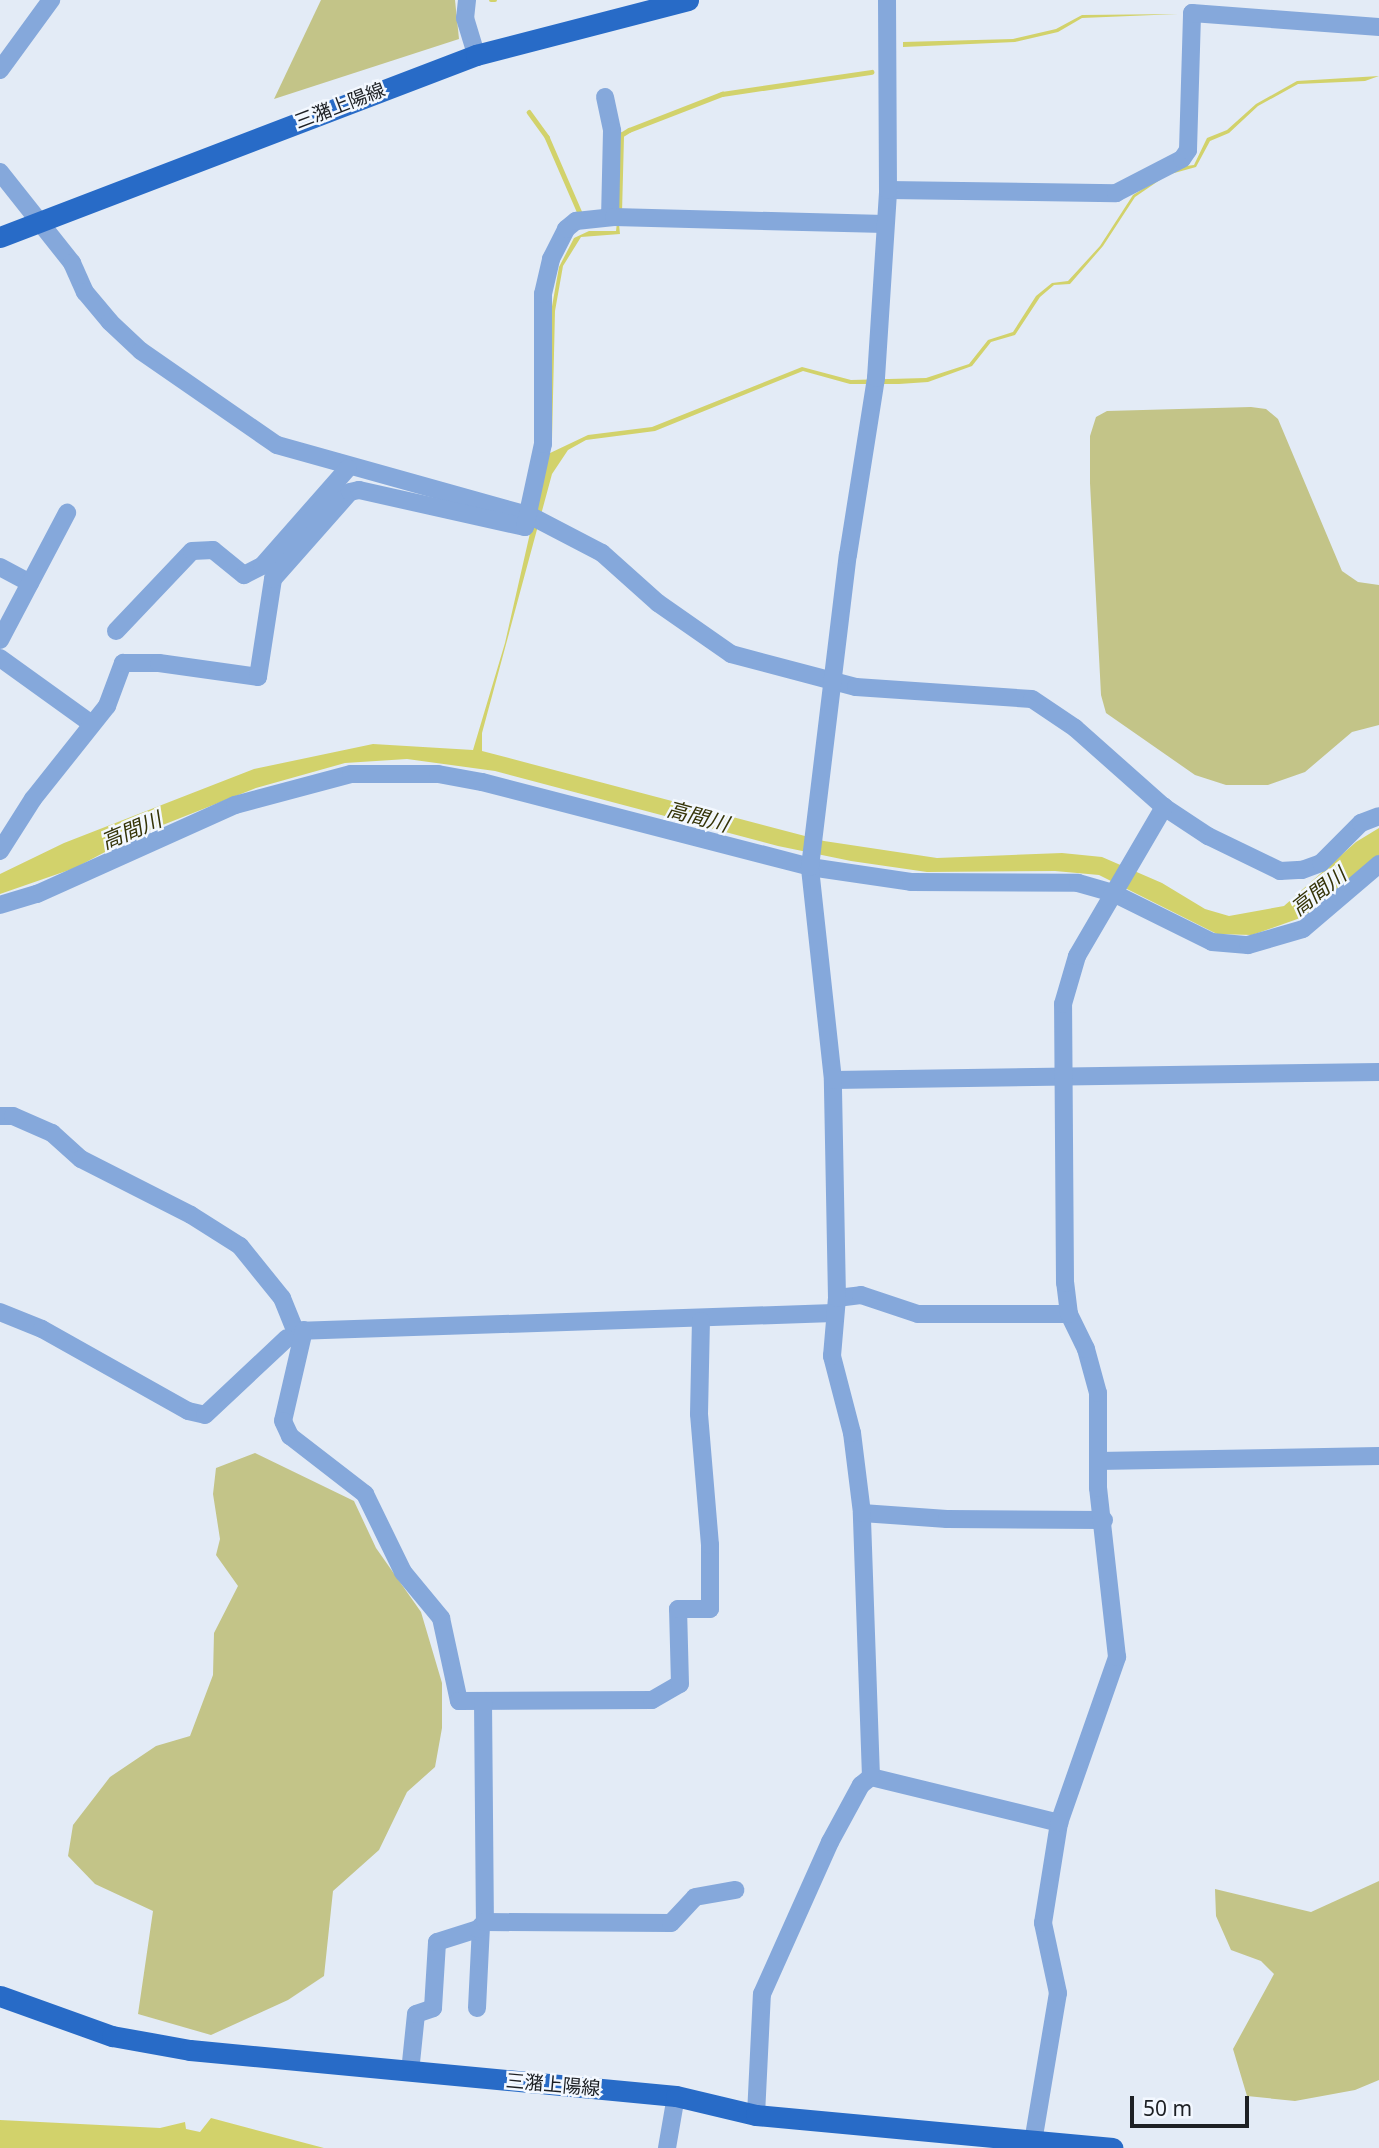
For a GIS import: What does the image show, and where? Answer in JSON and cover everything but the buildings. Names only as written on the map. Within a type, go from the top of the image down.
[{"type":"main road","name":"三潴上陽線","points":[[0,237],[38,225],[477,55],[688,0]]},
{"type":"main road","name":"三潴上陽線","points":[[0,1996],[112,2036],[190,2050],[676,2096],[756,2115],[1032,2144],[1112,2148]]},
{"type":"street","points":[[0,70],[51,0]]},
{"type":"street","points":[[467,0],[465,18],[477,55]]},
{"type":"street","points":[[870,1777],[862,1513],[852,1433],[832,1356],[835,1305],[832,1080],[810,867],[833,679],[875,382],[888,190],[887,0]]},
{"type":"street","points":[[888,190],[1116,193],[1182,159],[1188,150],[1192,13],[1379,27]]},
{"type":"street","points":[[605,97],[612,131],[615,217]]},
{"type":"street","points":[[0,172],[38,225],[72,263],[85,292],[110,322],[141,351],[277,445],[348,468],[533,517],[602,553],[658,603],[731,654],[856,687],[1032,699],[1075,728],[1164,807],[1208,836],[1280,871],[1302,870],[1321,863],[1361,823],[1379,816]]},
{"type":"street","points":[[0,851],[33,799],[107,706],[115,673],[123,663],[159,663],[258,677],[273,579],[349,492],[359,490],[525,527],[533,517],[543,444],[543,294],[551,259],[566,229],[576,220],[615,217],[885,224]]},
{"type":"street","points":[[116,631],[192,551],[213,550],[244,575],[262,566],[348,468]]},
{"type":"street","points":[[0,640],[67,513]]},
{"type":"street","points":[[0,567],[30,583]]},
{"type":"street","points":[[0,658],[92,724]]},
{"type":"street","points":[[0,905],[37,894],[235,805],[351,774],[438,774],[482,782],[686,839],[810,867],[911,882],[1078,883],[1115,890],[1212,942],[1248,945],[1303,929],[1379,864]]},
{"type":"street","points":[[1032,2144],[1058,1993],[1043,1923],[1059,1823],[1117,1657],[1098,1461],[1098,1393],[1086,1349],[1069,1314],[1065,1283],[1064,1077],[1067,982],[1115,890],[1164,807]]},
{"type":"street","points":[[832,1080],[1379,1072]]},
{"type":"street","points":[[0,1116],[13,1116],[52,1133],[81,1159],[191,1215],[240,1246],[282,1298],[295,1331],[701,1321],[835,1305],[861,1295],[918,1314],[1069,1314]]},
{"type":"street","points":[[0,1312],[205,1415],[287,1338]]},
{"type":"street","points":[[304,1330],[282,1411],[286,1429],[365,1494],[403,1572],[441,1618],[460,1702],[652,1700],[680,1684],[678,1609],[710,1609],[710,1545],[699,1414],[701,1321]]},
{"type":"street","points":[[1098,1461],[1379,1456]]},
{"type":"street","points":[[862,1513],[947,1519],[1104,1520]]},
{"type":"street","points":[[477,2008],[483,1924],[483,1701]]},
{"type":"street","points":[[870,1777],[1059,1823]]},
{"type":"street","points":[[756,2115],[762,1994],[830,1842],[861,1785],[870,1777]]},
{"type":"street","points":[[411,2072],[416,2014],[433,2008],[437,1942],[483,1924],[671,1923],[695,1897],[735,1890]]},
{"type":"street","points":[[667,2148],[676,2096]]},
{"type":"green space","points":[[321,0],[455,0],[459,39],[274,99]]},
{"type":"green space","points":[[1251,407],[1266,409],[1278,419],[1342,571],[1358,582],[1379,585],[1379,725],[1352,732],[1305,772],[1268,785],[1226,785],[1195,775],[1106,713],[1101,695],[1090,436],[1096,417],[1107,411]]},
{"type":"green space","points":[[255,1453],[354,1501],[376,1548],[421,1612],[442,1683],[442,1728],[435,1767],[407,1792],[379,1850],[333,1891],[324,1976],[288,2000],[211,2035],[138,2014],[153,1911],[95,1884],[68,1856],[73,1825],[110,1777],[156,1746],[190,1736],[213,1675],[214,1633],[238,1586],[216,1555],[220,1539],[213,1494],[216,1468]]},
{"type":"green space","points":[[1379,1881],[1379,2080],[1355,2090],[1295,2101],[1247,2096],[1233,2049],[1274,1974],[1261,1961],[1231,1950],[1216,1916],[1215,1889],[1311,1912]]},
{"type":"water","points":[[1178,14],[1082,18],[1058,32],[1015,42],[903,47],[903,42],[1013,39],[1056,29],[1082,15]]},
{"type":"water","name":"高間川","points":[[1379,76],[1365,81],[1298,84],[1258,106],[1229,133],[1210,141],[1196,167],[1167,175],[1135,197],[1103,246],[1070,284],[1054,285],[1040,297],[1015,335],[991,342],[972,366],[928,382],[899,384],[850,384],[803,371],[655,431],[586,440],[568,450],[552,474],[482,733],[482,751],[824,841],[937,858],[1062,853],[1102,857],[1162,883],[1205,909],[1229,916],[1284,906],[1356,842],[1379,828],[1379,855],[1303,917],[1252,935],[1217,934],[1099,875],[1055,871],[927,872],[851,861],[778,846],[495,771],[407,759],[345,763],[256,788],[135,836],[75,868],[0,894],[0,874],[64,843],[254,769],[373,744],[473,750],[505,643],[548,454],[588,435],[652,427],[802,367],[851,380],[926,378],[969,364],[988,340],[1013,332],[1036,296],[1052,283],[1068,281],[1100,246],[1133,195],[1178,167],[1194,165],[1207,138],[1227,130],[1256,104],[1297,81]]},
{"type":"water","points":[[618,214],[620,234],[581,237],[563,266],[555,311],[552,440],[551,312],[559,267],[574,238],[589,231],[616,231]]},
{"type":"water","points":[[211,2118],[324,2148],[0,2148],[0,2120],[160,2128],[185,2122],[186,2129],[200,2132]]},
{"type":"waterway","points":[[619,213],[621,135],[629,130],[722,94],[871,72]]},
{"type":"waterway","points":[[529,112],[547,137],[580,213]]}]
